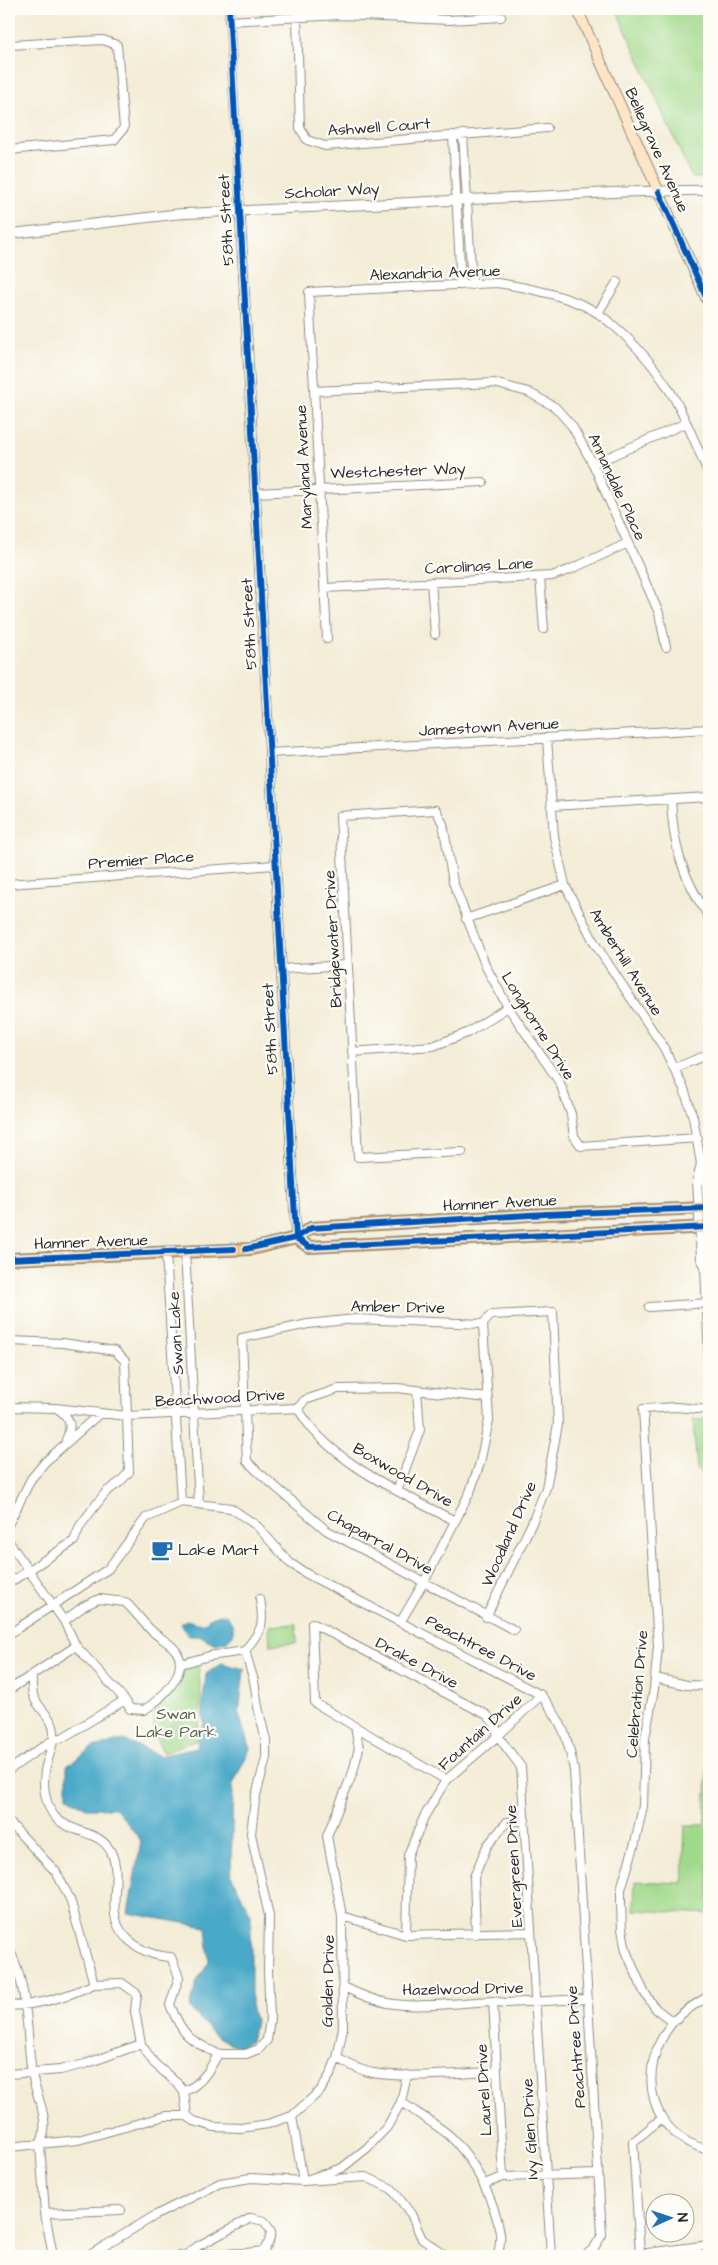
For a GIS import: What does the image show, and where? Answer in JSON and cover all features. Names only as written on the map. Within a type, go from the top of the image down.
[{"type":"main road","name":"Bellegrave Avenue","points":[[577,9],[709,304]]},
{"type":"main road","name":"Hamner Avenue","points":[[9,1259],[251,1248],[296,1238],[311,1228],[546,1214],[705,1208]]},
{"type":"main road","points":[[296,1238],[309,1247],[706,1227]]},
{"type":"street","name":"58th Street","points":[[229,9],[296,1238]]},
{"type":"street","points":[[229,21],[341,15],[449,20],[501,17]]},
{"type":"street","name":"Ashwell Court","points":[[297,17],[300,128],[308,140],[325,146],[547,128]]},
{"type":"street","points":[[9,45],[103,40],[117,45],[124,128],[114,140],[9,150]]},
{"type":"street","points":[[463,134],[472,284]]},
{"type":"street","points":[[452,135],[458,200],[461,285]]},
{"type":"street","name":"Scholar Way","points":[[9,234],[177,214],[623,192],[709,190]]},
{"type":"street","points":[[598,313],[617,282]]},
{"type":"street","name":"Alexandria Avenue","points":[[309,292],[498,283],[525,286],[598,313],[627,338],[655,369],[673,396],[709,476]]},
{"type":"street","name":"Maryland Avenue","points":[[309,292],[327,639]]},
{"type":"street","name":"Annandale Place","points":[[314,391],[481,382],[507,386],[542,399],[564,416],[583,442],[660,613],[666,647]]},
{"type":"street","points":[[593,464],[686,423]]},
{"type":"street","name":"Westchester Way","points":[[255,493],[319,488],[483,482]]},
{"type":"street","name":"Carolinas Lane","points":[[325,588],[540,577],[569,570],[628,543]]},
{"type":"street","points":[[540,577],[544,629]]},
{"type":"street","points":[[432,582],[435,634]]},
{"type":"street","name":"Jamestown Avenue","points":[[269,752],[709,729]]},
{"type":"street","name":"Amberhill Avenue","points":[[547,738],[550,806],[559,863],[565,885],[595,944],[638,1007],[675,1068],[693,1117],[701,1164],[706,1181],[706,1227],[701,1259],[705,1266],[708,1303],[709,1360]]},
{"type":"street","points":[[550,806],[709,797]]},
{"type":"street","points":[[671,799],[673,828],[678,855],[683,870],[709,917]]},
{"type":"street","name":"Longhorne Drive","points":[[436,810],[443,824],[453,882],[486,967],[508,1007],[560,1083],[571,1114],[574,1136],[581,1146],[698,1138]]},
{"type":"street","name":"Bridgewater Drive","points":[[436,810],[340,816],[358,1157],[462,1152]]},
{"type":"street","name":"Premier Place","points":[[9,884],[275,865]]},
{"type":"street","points":[[466,919],[565,885]]},
{"type":"street","points":[[281,969],[348,965]]},
{"type":"street","points":[[352,1052],[433,1046],[467,1033],[508,1007]]},
{"type":"street","points":[[675,1068],[709,1054]]},
{"type":"street","name":"Swan Lake","points":[[185,1252],[199,1504]]},
{"type":"street","name":"Swan Lake","points":[[166,1253],[181,1502]]},
{"type":"street","points":[[649,1306],[708,1303]]},
{"type":"street","name":"Amber Drive","points":[[242,1338],[308,1324],[355,1319],[483,1324],[491,1316],[553,1312]]},
{"type":"street","name":"Woodland Drive","points":[[486,1617],[532,1523],[546,1488],[558,1424],[553,1312]]},
{"type":"street","points":[[400,1621],[424,1582],[470,1492],[480,1463],[489,1420],[483,1324]]},
{"type":"street","name":"Chaparral Drive","points":[[242,1338],[247,1461],[256,1471],[326,1530],[486,1617],[514,1630]]},
{"type":"street","points":[[9,1341],[26,1340],[63,1343],[115,1351],[125,1360],[129,1472],[120,1482],[106,1492],[80,1526],[74,1541],[9,1583]]},
{"type":"street","name":"Beachwood Drive","points":[[9,1407],[55,1408],[127,1416],[244,1411],[298,1408],[305,1400],[338,1389],[417,1390],[488,1398]]},
{"type":"street","points":[[397,1491],[420,1430],[417,1390]]},
{"type":"street","name":"Celebration Drive","points":[[673,2022],[656,2008],[644,1992],[626,1952],[620,1905],[621,1889],[635,1843],[643,1806],[645,1738],[655,1678],[658,1646],[643,1409],[676,1407],[709,1410]]},
{"type":"street","points":[[55,1408],[66,1415],[68,1419],[71,1430],[65,1443]]},
{"type":"street","name":"Boxwood Drive","points":[[298,1408],[307,1425],[346,1460],[397,1491],[455,1521]]},
{"type":"street","points":[[9,1523],[31,1479],[65,1443],[100,1413]]},
{"type":"street","name":"Peachtree Drive","points":[[9,1634],[108,1570],[146,1518],[168,1506],[181,1502],[199,1504],[232,1508],[257,1526],[290,1563],[307,1574],[541,1695],[558,1717],[568,1739],[574,1770],[586,1998],[602,2235],[594,2248],[586,2256]]},
{"type":"street","points":[[9,1542],[64,1621],[76,1646],[125,1700],[130,1709],[144,1710],[173,1682],[181,1664],[178,1652],[150,1629],[125,1602],[113,1599],[99,1599],[84,1606],[64,1621]]},
{"type":"street","points":[[181,1664],[209,1656],[245,1651],[260,1633],[262,1609],[260,1599]]},
{"type":"street","name":"Drake Drive","points":[[355,1728],[315,1703],[312,1623],[487,1715],[495,1724],[498,1736]]},
{"type":"street","points":[[9,1690],[76,1646]]},
{"type":"street","points":[[32,1675],[33,1697],[54,1726],[54,1739],[46,1768],[45,1797],[50,1810],[58,1820],[98,1838],[106,1844],[112,1853],[115,1866],[114,1909],[120,1933],[137,1947],[155,1956],[171,1957],[179,1977],[170,2006],[179,2026],[191,2040],[218,2054],[246,2054],[259,2049],[267,2040],[270,2018],[268,1971],[269,1916],[251,1834],[255,1799],[266,1758],[266,1741],[254,1679],[245,1651]]},
{"type":"street","points":[[655,1678],[687,1685],[709,1686]]},
{"type":"street","name":"Fountain Drive","points":[[406,1935],[408,1855],[424,1817],[446,1780],[498,1736],[541,1695]]},
{"type":"street","points":[[9,1770],[54,1739],[62,1738],[125,1700]]},
{"type":"street","points":[[355,1728],[446,1780]]},
{"type":"street","name":"Golden Drive","points":[[187,2116],[194,2121],[214,2126],[241,2128],[268,2124],[292,2116],[320,2091],[330,2075],[337,2058],[343,2028],[344,1988],[342,1916],[327,1836],[354,1772],[359,1748],[355,1728]]},
{"type":"street","name":"Evergreen Drive","points":[[498,1736],[521,1766],[530,1932],[536,2001]]},
{"type":"street","points":[[476,1934],[474,1877],[487,1846],[507,1822],[525,1820]]},
{"type":"street","points":[[9,1822],[56,1872],[70,1899],[94,1984]]},
{"type":"street","points":[[342,1916],[406,1935],[530,1932]]},
{"type":"street","points":[[9,1949],[26,2006],[32,2072],[44,2112],[44,2138],[40,2145],[45,2213],[53,2256]]},
{"type":"street","points":[[9,2006],[26,2006],[70,1995],[94,1984],[122,1983],[131,1988],[137,1994],[135,2011],[141,2044],[154,2063],[178,2084],[184,2092],[187,2116],[165,2116],[78,2140],[9,2147]]},
{"type":"street","name":"Hazelwood Drive","points":[[344,1988],[366,1997],[406,2005],[493,2001],[505,2003],[586,1998]]},
{"type":"street","points":[[709,1996],[673,2022],[656,2050],[651,2066],[654,2102],[662,2118],[685,2141],[709,2150]]},
{"type":"street","name":"Laurel Drive","points":[[493,2001],[503,2177]]},
{"type":"street","name":"Ivy Glen Drive","points":[[536,2001],[551,2256]]},
{"type":"street","points":[[9,2074],[60,2070],[85,2064],[141,2044]]},
{"type":"street","points":[[184,2092],[196,2087],[206,2077],[218,2054]]},
{"type":"street","points":[[337,2058],[349,2065],[372,2073],[407,2075],[497,2072]]},
{"type":"street","points":[[302,2181],[342,2168],[387,2127],[401,2102],[407,2075]]},
{"type":"street","points":[[401,2102],[427,2118],[450,2137],[469,2159],[484,2184],[500,2234],[498,2256]]},
{"type":"street","points":[[292,2116],[302,2181]]},
{"type":"street","points":[[662,2118],[633,2142],[640,2254],[709,2245]]},
{"type":"street","points":[[484,2184],[503,2177],[598,2174]]},
{"type":"street","points":[[88,2256],[156,2215],[220,2183],[251,2178],[302,2181],[366,2177],[392,2189],[411,2214],[422,2239],[446,2256]]},
{"type":"street","points":[[45,2213],[121,2210]]},
{"type":"street","points":[[251,2218],[264,2222],[271,2231],[269,2242],[263,2250],[246,2253],[183,2256],[251,2218]]},
{"type":"green space","points":[[616,9],[709,9],[709,178],[692,178]]},
{"type":"green space","points":[[709,1419],[709,1479],[697,1470],[693,1420]]},
{"type":"green space","points":[[296,1624],[297,1643],[270,1645],[269,1626]]},
{"type":"green space","name":"Swan Lake Park","points":[[198,1663],[201,1696],[197,1740],[164,1753],[154,1735],[154,1711],[178,1690],[183,1668]]},
{"type":"green space","points":[[709,1761],[709,1914],[634,1910],[635,1881],[683,1883],[685,1825],[705,1825],[707,1766]]},
{"type":"water","points":[[225,1614],[232,1624],[233,1635],[227,1641],[215,1644],[201,1636],[189,1636],[181,1624],[186,1620],[204,1623],[209,1618]]},
{"type":"water","points":[[222,1663],[244,1669],[239,1715],[250,1749],[233,1784],[231,1875],[251,1915],[251,2005],[255,2021],[251,2042],[237,2047],[214,2035],[190,2008],[196,1983],[209,1962],[206,1927],[128,1913],[141,1841],[116,1808],[86,1808],[67,1796],[67,1766],[93,1747],[124,1740],[160,1756],[196,1748],[204,1724],[202,1708],[206,1674]]},
{"type":"cycle path","points":[[229,9],[296,1238]]},
{"type":"cycle path","points":[[659,192],[709,304]]},
{"type":"cycle path","points":[[246,1249],[296,1238],[311,1228],[546,1214],[709,1208]]},
{"type":"cycle path","points":[[296,1238],[309,1247],[709,1227]]},
{"type":"cycle path","points":[[9,1259],[234,1249]]},
{"type":"place","name":"Lake Mart","points":[[162,1550]]}]
